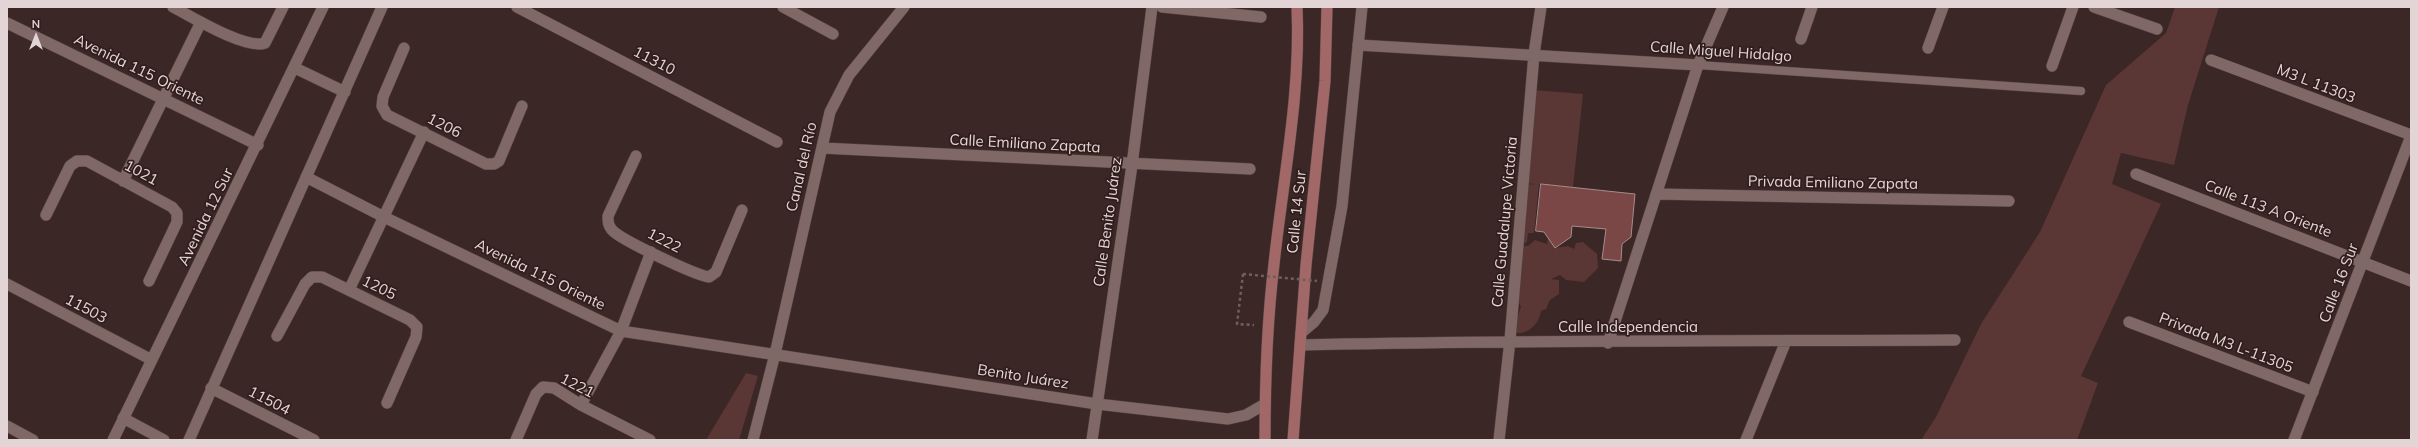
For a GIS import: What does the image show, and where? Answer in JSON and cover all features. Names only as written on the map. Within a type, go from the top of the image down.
[{"type":"main road","name":"Calle 14 Sur","points":[[1265,440],[1265,404],[1274,265],[1291,136],[1295,82],[1296,7]]},
{"type":"main road","name":"Calle 14 Sur","points":[[1292,440],[1306,265],[1323,105],[1327,7]]},
{"type":"street","points":[[173,7],[201,22],[249,44],[258,46],[265,43],[283,7]]},
{"type":"street","name":"Avenida 12 Sur","points":[[113,440],[258,145],[323,7]]},
{"type":"street","points":[[189,440],[382,7]]},
{"type":"street","name":"11310","points":[[517,7],[776,142]]},
{"type":"street","points":[[783,7],[833,34]]},
{"type":"street","name":"Canal del Río","points":[[753,440],[775,354],[830,112],[840,90],[904,7]]},
{"type":"street","name":"Calle Benito Juárez","points":[[1092,440],[1132,165],[1152,7]]},
{"type":"street","points":[[1162,7],[1261,17]]},
{"type":"street","points":[[1301,333],[1314,322],[1323,310],[1342,206],[1362,7]]},
{"type":"street","name":"Calle Guadalupe Victoria","points":[[1499,440],[1510,340],[1534,54],[1541,7]]},
{"type":"street","points":[[1608,343],[1698,65],[1723,7]]},
{"type":"street","points":[[1801,39],[1812,7]]},
{"type":"street","points":[[1928,48],[1943,7]]},
{"type":"street","points":[[2052,66],[2073,7]]},
{"type":"street","points":[[2094,7],[2157,29]]},
{"type":"street","points":[[123,181],[201,22]]},
{"type":"street","name":"Avenida 115 Oriente","points":[[7,23],[163,97],[258,145]]},
{"type":"street","name":"Calle Miguel Hidalgo","points":[[1358,45],[1534,54],[1698,65]]},
{"type":"street","name":"1206","points":[[404,48],[383,97],[382,106],[387,114],[486,164],[494,164],[499,161],[522,106]]},
{"type":"street","name":"M3 L 11303","points":[[2210,60],[2411,136]]},
{"type":"street","points":[[295,68],[345,92]]},
{"type":"street","points":[[349,290],[424,132]]},
{"type":"street","name":"Calle 16 Sur","points":[[2294,440],[2411,136]]},
{"type":"street","name":"Calle Emiliano Zapata","points":[[822,148],[1132,165],[1250,169]]},
{"type":"street","name":"1222","points":[[636,156],[608,216],[608,224],[613,232],[651,252],[699,275],[709,277],[716,272],[742,210]]},
{"type":"street","name":"1021","points":[[46,215],[70,166],[78,161],[87,161],[172,207],[177,214],[177,222],[149,282]]},
{"type":"street","name":"Calle 113 A Oriente","points":[[2136,174],[2411,281]]},
{"type":"street","name":"Avenida 115 Oriente","points":[[306,177],[384,217],[621,331],[775,354]]},
{"type":"street","name":"Privada Emiliano Zapata","points":[[1656,194],[2009,201]]},
{"type":"street","points":[[581,405],[621,331],[651,252]]},
{"type":"street","name":"1205","points":[[277,336],[305,284],[312,277],[322,277],[410,320],[417,327],[416,337],[387,403]]},
{"type":"street","name":"11503","points":[[7,284],[152,360]]},
{"type":"street","name":"Privada M3 L-11305","points":[[2129,322],[2313,392]]},
{"type":"street","name":"Calle Independencia","points":[[1300,345],[1510,340],[1608,343],[1955,340]]},
{"type":"street","points":[[1746,440],[1786,341]]},
{"type":"street","name":"Benito Juárez","points":[[775,354],[1097,404],[1228,419],[1246,415],[1265,404]]},
{"type":"street","name":"1221","points":[[516,440],[536,394],[544,387],[554,388],[581,405],[650,440]]},
{"type":"street","name":"11504","points":[[211,388],[314,440]]},
{"type":"street","points":[[123,418],[164,440]]},
{"type":"street","points":[[7,426],[33,440]]},
{"type":"lane","name":"Calle Miguel Hidalgo","points":[[1698,65],[2081,91]]},
{"type":"path","points":[[1237,324],[1243,274],[1317,281]]},
{"type":"shaded area","points":[[2175,7],[2219,7],[2188,105],[2174,165],[2121,153],[2112,184],[2161,204],[2081,376],[2098,383],[2077,440],[1921,440],[1936,417],[1981,324],[2040,232],[2106,85],[2166,33]]},
{"type":"shaded area","points":[[1534,90],[1583,94],[1573,187],[1539,184],[1534,233],[1528,233],[1527,242],[1521,245],[1523,185],[1535,184],[1525,183]]},
{"type":"shaded area","points":[[1548,238],[1555,248],[1568,246],[1574,249],[1576,243],[1583,242],[1597,254],[1598,268],[1584,282],[1566,280],[1560,275],[1551,279],[1559,280],[1559,294],[1550,300],[1546,309],[1541,311],[1536,324],[1533,327],[1525,332],[1516,333],[1514,326],[1521,307],[1516,297],[1523,246],[1528,246],[1535,240],[1547,244]]},
{"type":"shaded area","points":[[746,373],[758,376],[739,440],[706,440]]},
{"type":"building","points":[[1541,184],[1635,194],[1631,237],[1622,244],[1621,261],[1602,259],[1606,229],[1572,226],[1571,237],[1555,248],[1544,232],[1536,231]]}]
